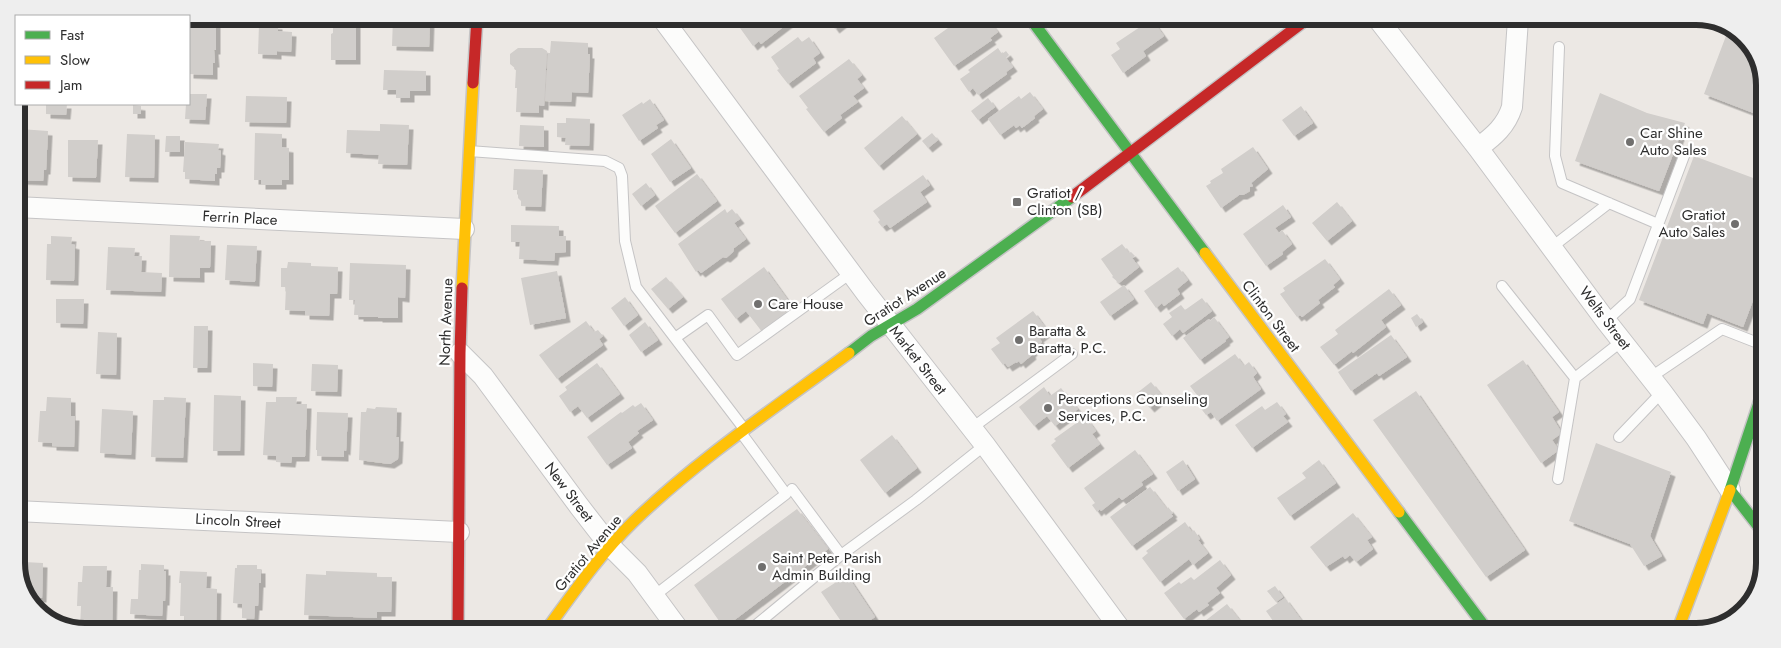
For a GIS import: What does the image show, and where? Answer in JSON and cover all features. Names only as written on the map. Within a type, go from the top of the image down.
[{"type":"main road","name":"North Avenue","points":[[458,623],[460,353],[464,229],[477,25]]},
{"type":"main road","name":"Clinton Street","points":[[1035,25],[1482,623]]},
{"type":"main road","name":"Gratiot Avenue","points":[[551,623],[584,577],[610,546],[687,474],[871,336],[917,309],[1028,230],[1299,25]]},
{"type":"main road","points":[[1680,623],[1730,490],[1756,412]]},
{"type":"main road","points":[[1730,490],[1756,523]]},
{"type":"street","name":"Market Street","points":[[667,25],[851,273],[985,445],[1114,623]]},
{"type":"street","name":"Welts Street","points":[[1383,25],[1657,385],[1696,438],[1730,490]]},
{"type":"street","points":[[1478,148],[1497,132],[1509,117],[1512,107],[1518,25]]},
{"type":"street","name":"Ferrin Place","points":[[25,206],[464,229]]},
{"type":"street","name":"New Street","points":[[460,353],[483,376],[610,546],[637,573],[674,623]]},
{"type":"street","name":"Lincoln Street","points":[[25,511],[459,532]]},
{"type":"lane","points":[[1560,47],[1555,156],[1562,182],[1658,224]]},
{"type":"lane","points":[[469,151],[605,161],[619,168],[622,176],[625,241],[636,287],[744,432],[786,494],[654,596]]},
{"type":"lane","points":[[1606,320],[1630,299],[1684,156]]},
{"type":"lane","points":[[1552,247],[1609,203]]},
{"type":"lane","points":[[675,338],[708,315],[737,355],[851,273]]},
{"type":"lane","points":[[1502,286],[1575,378]]},
{"type":"lane","points":[[1619,437],[1657,385],[1722,329],[1756,343]]},
{"type":"lane","points":[[1558,480],[1575,378],[1622,341]]},
{"type":"lane","points":[[972,428],[1072,354]]},
{"type":"lane","points":[[758,623],[841,555],[909,506],[985,445]]},
{"type":"lane","points":[[792,489],[841,555]]},
{"type":"building","points":[[190,25],[216,25],[213,75],[190,74]]},
{"type":"building","points":[[259,25],[278,25],[278,31],[292,32],[291,52],[277,51],[277,55],[258,54]]},
{"type":"building","points":[[333,25],[356,25],[356,60],[331,60],[331,34],[333,33]]},
{"type":"building","points":[[393,25],[430,25],[429,47],[392,46]]},
{"type":"building","points":[[738,25],[786,25],[761,44],[759,41],[753,46]]},
{"type":"building","points":[[832,25],[840,25],[835,29]]},
{"type":"building","points":[[952,25],[992,25],[998,32],[990,38],[992,40],[954,66],[934,38]]},
{"type":"building","points":[[1143,25],[1145,27],[1156,25],[1164,36],[1143,51],[1146,56],[1123,73],[1111,55],[1120,49],[1116,43]]},
{"type":"building","points":[[1727,34],[1744,48],[1755,73],[1756,114],[1704,94]]},
{"type":"building","points":[[798,37],[802,42],[809,37],[820,53],[813,58],[816,63],[788,84],[777,70],[779,69],[771,57]]},
{"type":"building","points":[[551,41],[588,43],[588,54],[590,54],[588,93],[572,92],[571,102],[545,101],[548,53],[550,53]]},
{"type":"building","points":[[518,48],[542,48],[547,51],[544,106],[539,105],[539,113],[516,112],[516,69],[510,64],[510,54]]},
{"type":"building","points":[[998,48],[1002,54],[1006,51],[1009,55],[1006,58],[1013,67],[1006,72],[1007,74],[978,95],[973,88],[969,92],[960,79],[970,72],[968,70]]},
{"type":"building","points":[[849,59],[862,75],[857,79],[864,88],[853,96],[858,102],[840,115],[842,118],[824,132],[806,109],[808,108],[799,96]]},
{"type":"building","points":[[384,70],[426,71],[426,91],[410,91],[410,98],[396,98],[396,90],[383,90]]},
{"type":"building","points":[[1030,92],[1043,109],[1022,128],[1020,125],[1016,128],[1014,125],[1000,135],[988,119],[1019,96],[1021,99]]},
{"type":"building","name":"Car Shine Auto Sales","points":[[1600,93],[1647,113],[1685,123],[1659,191],[1575,161]]},
{"type":"building","points":[[190,94],[207,94],[205,120],[185,119],[186,105],[190,105]]},
{"type":"building","points":[[246,96],[287,97],[286,123],[245,122]]},
{"type":"building","points":[[988,98],[995,107],[978,120],[971,111]]},
{"type":"building","points":[[650,99],[664,120],[656,125],[658,128],[639,141],[622,115]]},
{"type":"building","points":[[46,105],[67,105],[66,115],[46,114]]},
{"type":"building","points":[[133,105],[141,106],[141,114],[133,114]]},
{"type":"building","points":[[1301,106],[1313,123],[1294,136],[1282,120]]},
{"type":"building","points":[[902,116],[917,134],[879,166],[864,148]]},
{"type":"building","points":[[566,118],[590,119],[589,146],[565,145],[566,138],[557,137],[557,123],[566,123]]},
{"type":"building","points":[[380,124],[409,125],[407,165],[378,164],[379,155],[346,153],[347,130],[380,131]]},
{"type":"building","points":[[520,125],[544,126],[544,147],[519,146]]},
{"type":"building","points":[[25,129],[48,131],[46,170],[44,170],[43,181],[25,180]]},
{"type":"building","points":[[255,133],[282,134],[282,147],[289,148],[289,180],[282,180],[282,185],[261,185],[261,180],[254,180]]},
{"type":"building","points":[[932,133],[938,140],[928,148],[922,141]]},
{"type":"building","points":[[127,134],[155,135],[154,178],[125,177]]},
{"type":"building","points":[[166,136],[180,136],[180,152],[165,152]]},
{"type":"building","points":[[671,139],[691,168],[670,182],[651,154]]},
{"type":"building","points":[[68,140],[98,140],[96,178],[68,177]]},
{"type":"building","points":[[185,142],[219,144],[218,150],[221,151],[220,168],[217,168],[215,181],[185,179],[185,172],[183,172]]},
{"type":"building","points":[[1253,147],[1268,169],[1251,183],[1253,186],[1250,187],[1250,191],[1239,195],[1221,208],[1206,186],[1211,183],[1210,181],[1223,173],[1221,169]]},
{"type":"building","points":[[1694,156],[1756,179],[1756,293],[1743,327],[1707,313],[1703,324],[1639,300]]},
{"type":"building","points":[[514,169],[543,170],[541,207],[521,206],[518,190],[513,190]]},
{"type":"building","points":[[697,174],[717,201],[675,233],[655,206]]},
{"type":"building","points":[[923,175],[930,185],[920,192],[927,202],[890,228],[887,224],[882,227],[878,222],[880,220],[873,211]]},
{"type":"building","points":[[646,183],[655,195],[641,206],[632,194]]},
{"type":"building","points":[[1337,202],[1352,221],[1327,241],[1312,223]]},
{"type":"building","points":[[1283,205],[1291,217],[1275,228],[1279,233],[1282,230],[1292,244],[1282,252],[1283,254],[1266,266],[1243,234]]},
{"type":"building","points":[[725,209],[727,213],[732,209],[740,219],[734,223],[746,239],[734,248],[733,252],[726,258],[723,257],[701,273],[698,270],[696,272],[678,244]]},
{"type":"building","points":[[511,225],[559,226],[559,236],[566,236],[566,252],[555,253],[554,261],[519,259],[520,242],[511,242]]},
{"type":"building","points":[[170,235],[200,236],[199,241],[211,241],[210,268],[200,268],[200,278],[169,277]]},
{"type":"building","points":[[51,236],[72,237],[71,244],[75,245],[74,281],[46,280],[47,244],[51,244]]},
{"type":"building","points":[[1122,244],[1129,253],[1131,252],[1135,256],[1132,258],[1139,267],[1119,283],[1112,277],[1101,259]]},
{"type":"building","points":[[227,245],[257,246],[255,282],[225,280]]},
{"type":"building","points":[[108,247],[135,248],[134,256],[142,256],[141,272],[162,273],[161,292],[106,290]]},
{"type":"building","points":[[1325,259],[1340,279],[1333,285],[1335,287],[1318,300],[1320,303],[1302,317],[1300,315],[1297,317],[1280,294],[1285,291],[1283,288]]},
{"type":"building","points":[[288,262],[311,263],[311,266],[338,267],[337,294],[330,294],[329,316],[305,315],[305,311],[285,310],[286,287],[281,287],[281,268],[287,268]]},
{"type":"building","points":[[350,263],[406,265],[405,298],[398,297],[398,318],[359,317],[359,315],[354,315],[355,300],[349,300]]},
{"type":"building","name":"Care House","points":[[764,267],[795,310],[763,333],[746,311],[736,319],[721,299]]},
{"type":"building","points":[[1178,267],[1188,280],[1177,289],[1180,294],[1164,306],[1162,303],[1156,308],[1144,291]]},
{"type":"building","points":[[557,271],[566,318],[530,325],[521,278]]},
{"type":"building","points":[[666,277],[683,297],[668,309],[651,289]]},
{"type":"building","points":[[1124,285],[1134,299],[1110,316],[1100,302]]},
{"type":"building","points":[[1389,289],[1401,305],[1381,320],[1386,327],[1353,353],[1352,351],[1334,365],[1320,347],[1338,334],[1335,330]]},
{"type":"building","points":[[625,297],[638,315],[624,326],[611,308]]},
{"type":"building","points":[[1202,298],[1212,311],[1183,333],[1180,329],[1172,336],[1163,324],[1172,317],[1169,313],[1181,305],[1185,310]]},
{"type":"building","points":[[56,299],[84,299],[83,324],[56,323]]},
{"type":"building","name":"Baratta & Baratta, P.C.","points":[[1033,311],[1048,331],[1039,338],[1042,342],[1032,349],[1032,355],[1021,364],[1019,361],[1008,367],[1005,363],[1003,365],[991,349],[1000,343],[996,338]]},
{"type":"building","points":[[1417,314],[1423,322],[1416,327],[1411,318]]},
{"type":"building","points":[[1214,317],[1229,337],[1200,360],[1183,338]]},
{"type":"building","points":[[586,321],[594,332],[598,330],[603,336],[599,339],[603,345],[557,379],[539,355]]},
{"type":"building","points":[[645,322],[658,340],[641,352],[629,335]]},
{"type":"building","points":[[194,326],[208,326],[207,368],[193,368]]},
{"type":"building","points":[[98,332],[117,333],[116,375],[96,374]]},
{"type":"building","points":[[1391,335],[1407,357],[1379,376],[1377,373],[1351,391],[1338,372]]},
{"type":"building","points":[[1235,354],[1244,366],[1249,362],[1257,373],[1253,377],[1261,389],[1217,421],[1211,412],[1206,415],[1193,398],[1197,395],[1190,386]]},
{"type":"building","points":[[1523,360],[1559,412],[1552,417],[1562,433],[1552,440],[1559,450],[1541,463],[1487,385]]},
{"type":"building","points":[[253,363],[273,364],[272,387],[253,386]]},
{"type":"building","points":[[597,363],[620,394],[587,418],[578,406],[570,412],[559,396],[567,390],[565,387]]},
{"type":"building","points":[[312,364],[338,365],[337,392],[311,391]]},
{"type":"building","points":[[1151,382],[1163,397],[1150,408],[1137,393]]},
{"type":"building","name":"Perceptions Counseling Services, P.C.","points":[[1044,387],[1050,396],[1061,388],[1078,409],[1055,426],[1047,416],[1034,426],[1019,407]]},
{"type":"building","points":[[1416,391],[1525,550],[1486,577],[1373,420]]},
{"type":"building","points":[[214,395],[241,396],[240,451],[213,451]]},
{"type":"building","points":[[47,397],[71,398],[71,416],[75,416],[74,447],[52,446],[52,443],[38,442],[40,411],[46,411]]},
{"type":"building","points":[[164,397],[186,398],[183,458],[151,457],[153,400],[164,400]]},
{"type":"building","points":[[276,397],[297,397],[296,404],[307,404],[305,457],[292,457],[291,463],[276,462],[276,456],[263,455],[266,402],[276,402]]},
{"type":"building","points":[[1277,402],[1286,414],[1283,416],[1288,422],[1252,448],[1235,425],[1262,406],[1265,410]]},
{"type":"building","points":[[641,403],[653,420],[637,431],[639,433],[628,442],[632,448],[607,465],[587,437],[621,412]]},
{"type":"building","points":[[376,407],[397,408],[396,437],[399,437],[398,459],[390,464],[359,460],[361,412],[366,412],[367,408],[375,409]]},
{"type":"building","points":[[102,409],[133,411],[131,455],[100,453]]},
{"type":"building","points":[[317,412],[348,413],[344,457],[317,456]]},
{"type":"building","points":[[1082,419],[1084,421],[1087,419],[1096,431],[1092,434],[1100,444],[1068,468],[1051,445],[1056,441],[1054,439]]},
{"type":"building","points":[[892,435],[917,468],[885,493],[860,460]]},
{"type":"building","points":[[1596,443],[1671,472],[1650,536],[1662,556],[1644,566],[1630,544],[1569,521]]},
{"type":"building","points":[[1135,450],[1153,474],[1141,482],[1143,485],[1122,500],[1119,497],[1097,512],[1092,505],[1095,503],[1084,488]]},
{"type":"building","points":[[1183,460],[1195,479],[1178,491],[1166,472]]},
{"type":"building","points":[[1319,460],[1336,483],[1290,516],[1277,498],[1306,478],[1302,473]]},
{"type":"building","points":[[1150,487],[1167,509],[1168,507],[1173,513],[1171,514],[1173,516],[1132,546],[1110,517]]},
{"type":"building","name":"Saint Peter Parish Admin Building","points":[[797,509],[828,549],[731,623],[721,623],[694,585]]},
{"type":"building","points":[[1353,513],[1372,537],[1367,540],[1373,549],[1356,562],[1350,555],[1345,559],[1343,556],[1326,567],[1310,547]]},
{"type":"building","points":[[1185,522],[1192,532],[1194,530],[1200,539],[1198,540],[1208,553],[1193,565],[1189,559],[1160,582],[1142,558],[1148,553],[1146,551]]},
{"type":"building","points":[[1220,560],[1231,575],[1216,588],[1220,593],[1207,603],[1209,605],[1199,612],[1197,609],[1184,619],[1164,593],[1179,582],[1181,584],[1191,577],[1194,580]]},
{"type":"building","points":[[25,562],[43,563],[42,598],[37,598],[37,600],[26,575]]},
{"type":"building","points":[[141,564],[164,565],[164,571],[166,571],[165,601],[163,601],[162,616],[130,614],[131,599],[138,599]]},
{"type":"building","points":[[237,565],[257,565],[257,569],[261,569],[258,606],[255,606],[254,619],[242,618],[242,604],[233,603],[235,568],[237,568]]},
{"type":"building","points":[[83,566],[107,566],[106,587],[113,587],[112,623],[80,622],[81,606],[77,606],[78,582],[82,582]]},
{"type":"building","points":[[180,571],[207,572],[206,588],[217,589],[216,623],[185,623],[185,616],[180,616],[181,583],[179,583]]},
{"type":"building","points":[[326,571],[377,573],[377,577],[392,577],[391,612],[377,612],[377,618],[304,615],[306,574],[326,575]]},
{"type":"building","points":[[847,575],[875,617],[866,623],[842,623],[821,592]]},
{"type":"building","points":[[1275,586],[1283,597],[1276,602],[1267,591]]},
{"type":"building","points":[[1285,598],[1302,621],[1299,623],[1274,623],[1266,611]]},
{"type":"building","points":[[1227,604],[1242,623],[1202,623]]},
{"type":"traffic: fast","points":[[1035,25],[1205,253]]},
{"type":"traffic: fast","points":[[849,353],[871,336],[917,309],[1072,197]]},
{"type":"traffic: fast","points":[[1756,412],[1730,490],[1756,523]]},
{"type":"traffic: fast","points":[[1399,512],[1482,623]]},
{"type":"traffic: slow","points":[[462,288],[473,83]]},
{"type":"traffic: slow","points":[[1205,253],[1399,512]]},
{"type":"traffic: slow","points":[[551,623],[609,547],[658,499],[738,434],[849,353]]},
{"type":"traffic: slow","points":[[1680,623],[1730,490]]},
{"type":"traffic: jam","points":[[473,83],[477,25]]},
{"type":"traffic: jam","points":[[1072,197],[1299,25]]},
{"type":"traffic: jam","points":[[458,623],[462,288]]},
{"type":"place","name":"Car Shine Auto Sales","points":[[1630,142]]},
{"type":"place","name":"Gratiot / Clinton (SB)","points":[[1017,202]]},
{"type":"place","name":"Gratiot Auto Sales","points":[[1735,224]]},
{"type":"place","name":"Care House","points":[[758,304]]},
{"type":"place","name":"Baratta & Baratta, P.C.","points":[[1019,340]]},
{"type":"place","name":"Perceptions Counseling Services, P.C.","points":[[1048,408]]},
{"type":"place","name":"Saint Peter Parish Admin Building","points":[[762,567]]}]
